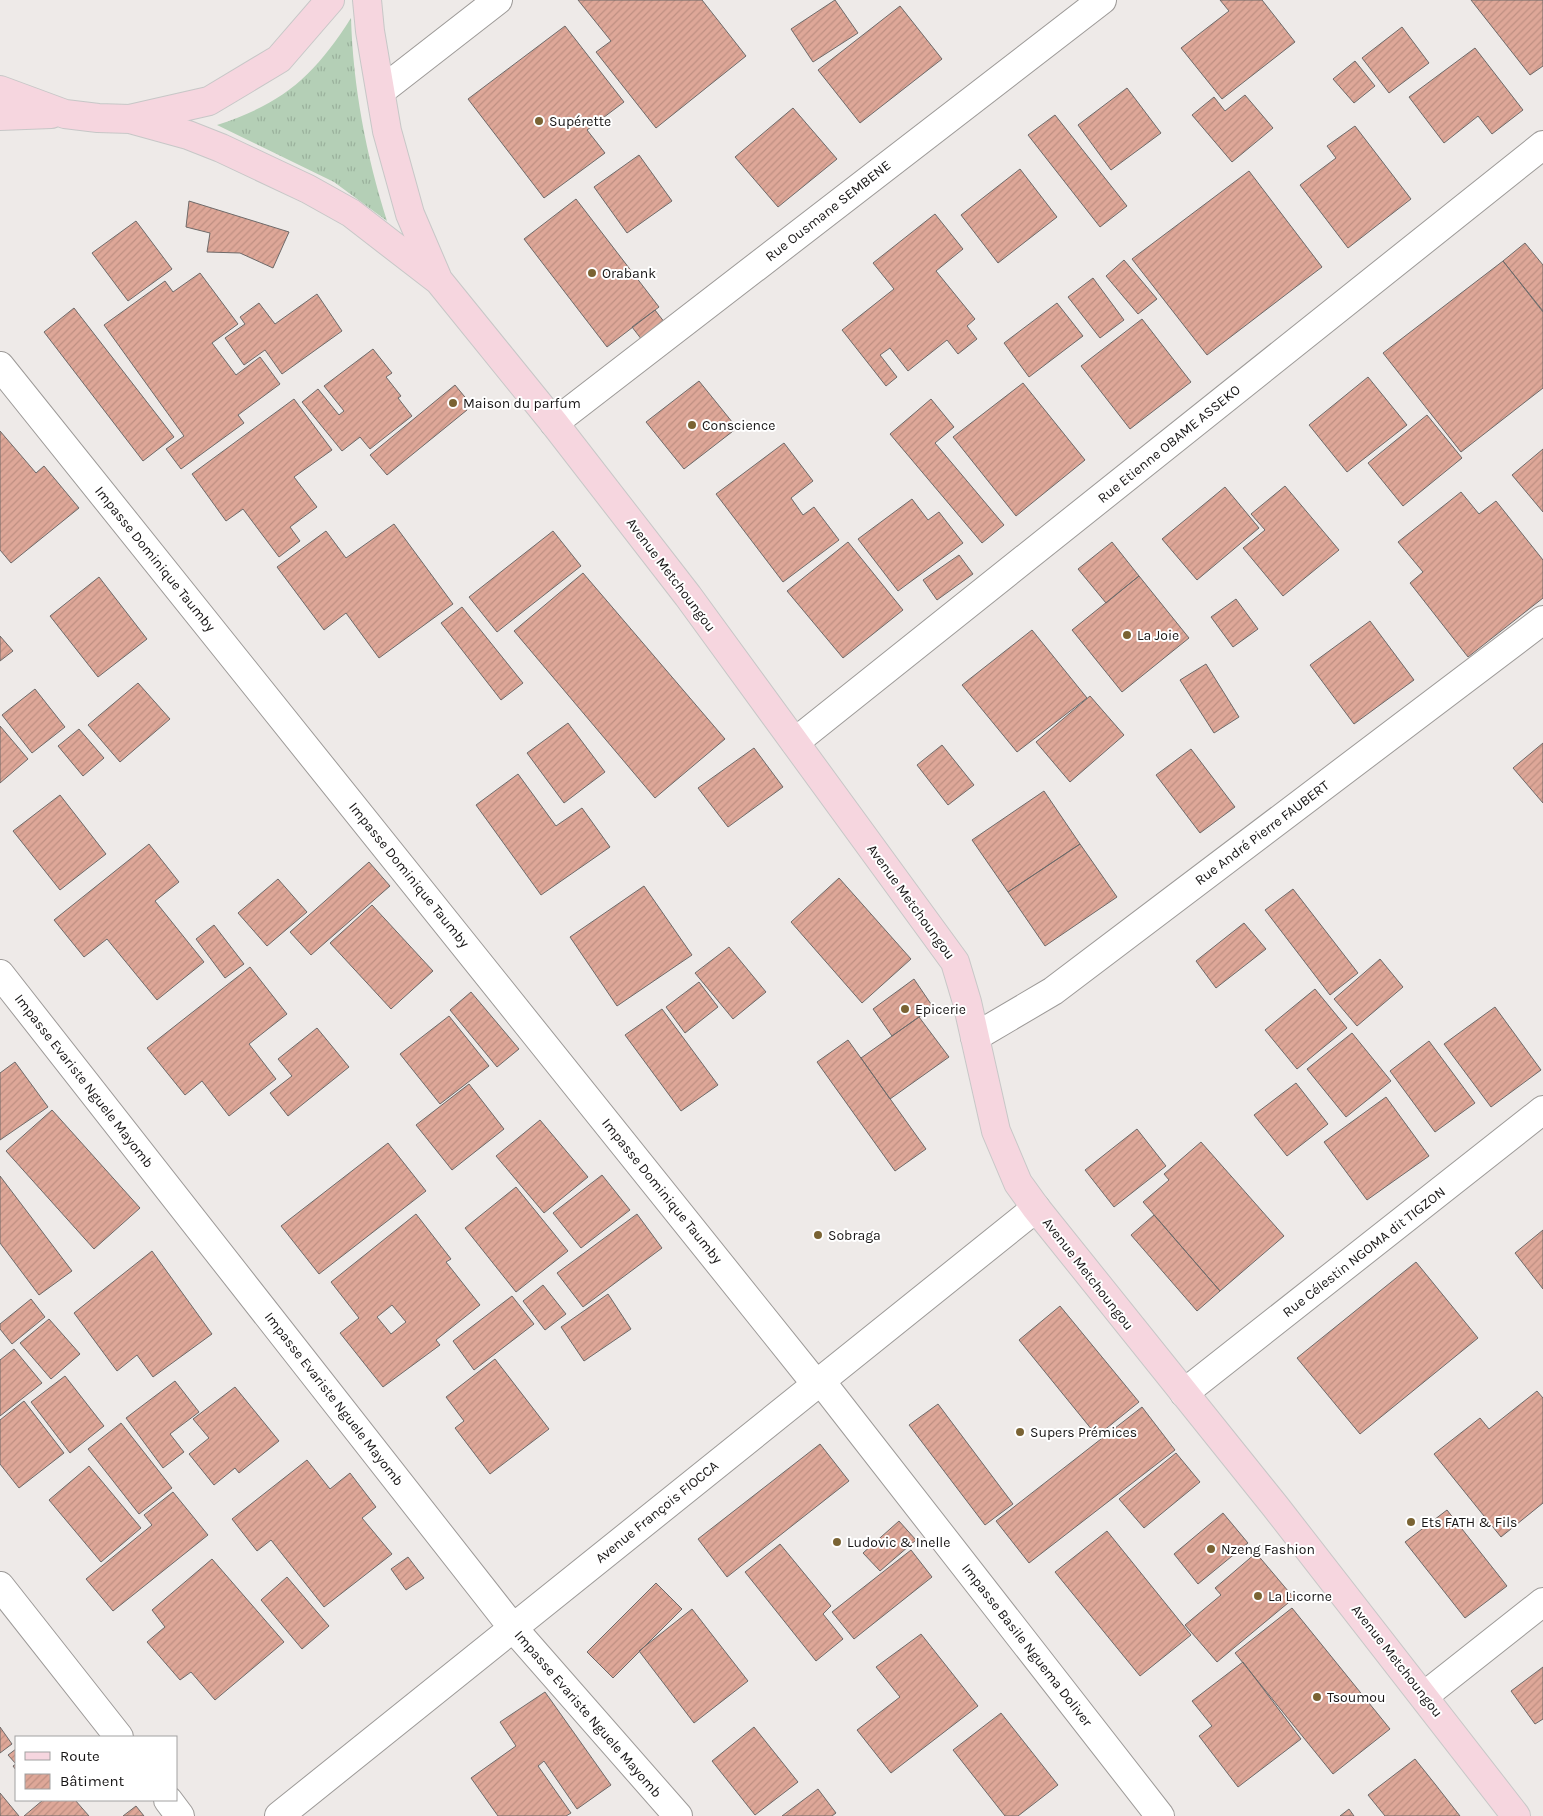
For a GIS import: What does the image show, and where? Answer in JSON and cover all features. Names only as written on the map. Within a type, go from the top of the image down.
[{"type":"main road","points":[[130,118],[209,101],[279,59],[330,0]]},
{"type":"main road","points":[[367,0],[370,31],[387,131],[410,214],[439,281]]},
{"type":"main road","points":[[0,90],[65,114]]},
{"type":"main road","points":[[0,116],[65,114],[130,118],[188,135],[221,148],[308,189],[351,214],[439,281]]},
{"type":"main road","name":"Avenue Metchoungou","points":[[439,281],[554,423],[688,596],[955,962],[975,1037],[996,1131],[1018,1183],[1424,1696],[1516,1816]]},
{"type":"street","points":[[381,91],[498,0]]},
{"type":"street","name":"Rue Ousmane SEMBENE","points":[[554,423],[1102,0]]},
{"type":"street","name":"Rue Etienne OBAME ASSEKO","points":[[795,742],[1543,145]]},
{"type":"street","name":"Impasse Dominique Taumby","points":[[0,366],[818,1382]]},
{"type":"street","name":"Rue André Pierre FAUBERT","points":[[975,1037],[1053,991],[1543,620]]},
{"type":"street","name":"Impasse Evariste Nguele Mayomb","points":[[0,974],[513,1628],[678,1816]]},
{"type":"street","name":"Rue Célestin NGOMA dit TIGZON","points":[[1184,1393],[1543,1110]]},
{"type":"street","name":"Avenue François FIOCCA","points":[[279,1816],[1036,1208]]},
{"type":"street","name":"Impasse Basile Nguema Doliver","points":[[818,1382],[1160,1816]]},
{"type":"street","points":[[0,1586],[118,1736]]},
{"type":"street","points":[[1424,1696],[1543,1602]]},
{"type":"street","points":[[169,1801],[180,1816]]},
{"type":"green space","points":[[351,18],[352,44],[362,120],[373,171],[387,221],[334,182],[217,125],[261,107],[295,85],[324,56]]},
{"type":"building","points":[[578,0],[702,0],[746,56],[656,128],[596,52],[611,41]]},
{"type":"building","points":[[835,0],[858,33],[813,62],[791,29]]},
{"type":"building","points":[[1220,0],[1262,0],[1295,42],[1222,99],[1181,48],[1229,11]]},
{"type":"building","points":[[1471,0],[1543,0],[1543,66],[1530,75]]},
{"type":"building","points":[[900,6],[942,59],[860,123],[818,70]]},
{"type":"building","points":[[565,26],[624,102],[587,130],[605,153],[544,198],[468,99]]},
{"type":"building","points":[[1402,27],[1429,63],[1389,93],[1362,58]]},
{"type":"building","points":[[1475,48],[1523,110],[1492,134],[1478,116],[1444,143],[1409,97]]},
{"type":"building","points":[[1355,61],[1375,86],[1354,103],[1333,79]]},
{"type":"building","points":[[1127,88],[1161,133],[1111,170],[1078,125]]},
{"type":"building","points":[[1245,95],[1273,128],[1232,162],[1192,115],[1214,97],[1225,111]]},
{"type":"building","points":[[793,108],[837,159],[778,207],[735,157]]},
{"type":"building","points":[[1055,115],[1127,206],[1100,227],[1028,135]]},
{"type":"building","points":[[1355,126],[1411,199],[1348,248],[1300,185],[1336,158],[1327,146]]},
{"type":"building","points":[[639,155],[672,201],[627,233],[594,187]]},
{"type":"building","points":[[1020,169],[1057,217],[998,263],[961,215]]},
{"type":"building","points":[[1249,171],[1322,267],[1207,355],[1132,259]]},
{"type":"building","name":"Orabank","points":[[576,199],[659,307],[607,347],[524,239]]},
{"type":"building","points":[[189,201],[289,232],[273,268],[240,253],[207,252],[210,233],[186,227]]},
{"type":"building","points":[[935,214],[963,249],[936,271],[975,319],[967,326],[977,339],[958,354],[947,340],[908,371],[890,348],[880,355],[897,377],[886,386],[842,330],[894,289],[873,263]]},
{"type":"building","points":[[136,221],[172,269],[128,301],[92,253]]},
{"type":"building","points":[[1525,243],[1543,265],[1543,311],[1503,261]]},
{"type":"building","points":[[1124,260],[1157,299],[1138,314],[1106,276]]},
{"type":"building","points":[[1503,261],[1543,312],[1543,388],[1461,452],[1383,353]]},
{"type":"building","points":[[200,273],[238,324],[212,343],[236,375],[260,357],[280,384],[238,415],[244,423],[181,469],[166,449],[184,436],[104,325],[165,281],[173,292]]},
{"type":"building","points":[[1093,278],[1124,320],[1100,338],[1068,297]]},
{"type":"building","points":[[317,294],[342,331],[282,374],[265,350],[244,365],[225,338],[245,324],[240,317],[259,303],[275,324]]},
{"type":"building","points":[[1057,303],[1083,336],[1029,377],[1004,343]]},
{"type":"building","points":[[74,308],[174,437],[143,461],[44,332]]},
{"type":"building","points":[[655,310],[665,323],[642,340],[632,327]]},
{"type":"building","points":[[1142,319],[1191,382],[1130,429],[1081,366]]},
{"type":"building","points":[[373,349],[392,373],[386,377],[401,396],[398,398],[412,416],[370,449],[360,437],[342,451],[302,402],[318,389],[339,415],[344,411],[324,386]]},
{"type":"building","points":[[1368,377],[1407,425],[1347,472],[1309,425]]},
{"type":"building","points":[[699,381],[737,428],[684,469],[646,422]]},
{"type":"building","points":[[1023,383],[1085,460],[1016,516],[953,437]]},
{"type":"building","points":[[455,385],[469,402],[464,406],[467,410],[387,475],[370,455]]},
{"type":"building","points":[[294,399],[332,450],[294,477],[317,507],[290,527],[300,541],[279,557],[243,509],[226,521],[192,474]]},
{"type":"building","points":[[931,399],[954,427],[935,443],[1004,525],[982,543],[890,434]]},
{"type":"building","points":[[1427,415],[1462,458],[1403,506],[1368,463]]},
{"type":"building","points":[[0,431],[36,473],[44,466],[79,508],[11,563],[0,550]]},
{"type":"building","points":[[784,443],[813,481],[791,498],[803,515],[814,507],[839,540],[783,582],[716,494]]},
{"type":"building","points":[[1543,449],[1543,512],[1512,475]]},
{"type":"building","points":[[1285,486],[1339,550],[1283,596],[1243,548],[1265,530],[1251,514]]},
{"type":"building","points":[[1225,487],[1259,528],[1197,580],[1162,539]]},
{"type":"building","points":[[1461,492],[1479,514],[1496,501],[1543,560],[1543,598],[1468,657],[1410,583],[1423,572],[1398,542]]},
{"type":"building","points":[[912,499],[928,520],[939,512],[963,543],[898,591],[858,539]]},
{"type":"building","points":[[394,524],[453,604],[379,658],[346,613],[324,630],[277,567],[326,531],[346,558]]},
{"type":"building","points":[[553,531],[581,566],[497,632],[469,597]]},
{"type":"building","points":[[848,542],[903,610],[843,658],[787,591]]},
{"type":"building","points":[[1112,542],[1139,576],[1106,603],[1078,569]]},
{"type":"building","points":[[959,555],[973,574],[937,600],[923,580]]},
{"type":"building","points":[[583,573],[725,739],[655,798],[514,631]]},
{"type":"building","points":[[1139,576],[1189,638],[1122,692],[1072,630]]},
{"type":"building","points":[[99,577],[147,639],[98,677],[50,616]]},
{"type":"building","points":[[1236,599],[1258,629],[1233,647],[1211,617]]},
{"type":"building","points":[[462,607],[523,683],[501,700],[441,623]]},
{"type":"building","points":[[1370,621],[1414,680],[1354,724],[1310,665]]},
{"type":"building","points":[[1032,630],[1087,698],[1017,752],[962,685]]},
{"type":"building","points":[[0,636],[13,651],[0,661]]},
{"type":"building","points":[[1206,664],[1239,717],[1214,733],[1180,680]]},
{"type":"building","points":[[138,683],[170,719],[120,762],[88,725]]},
{"type":"building","points":[[35,689],[65,727],[32,753],[2,715]]},
{"type":"building","points":[[1090,696],[1124,735],[1070,782],[1036,742]]},
{"type":"building","points":[[568,723],[605,772],[564,803],[527,753]]},
{"type":"building","points":[[0,726],[28,759],[0,783]]},
{"type":"building","points":[[79,729],[104,758],[83,776],[58,746]]},
{"type":"building","points":[[1543,743],[1543,803],[1513,768]]},
{"type":"building","points":[[942,745],[974,785],[948,805],[917,765]]},
{"type":"building","points":[[754,748],[783,787],[728,827],[698,788]]},
{"type":"building","points":[[1191,749],[1235,807],[1200,833],[1156,775]]},
{"type":"building","points":[[518,774],[556,826],[582,808],[610,847],[541,895],[476,805]]},
{"type":"building","points":[[1044,791],[1080,844],[1008,892],[972,840]]},
{"type":"building","points":[[60,795],[106,854],[60,890],[13,831]]},
{"type":"building","points":[[149,844],[179,882],[155,901],[204,962],[157,1000],[107,939],[84,957],[54,920]]},
{"type":"building","points":[[1080,844],[1117,897],[1045,946],[1008,892]]},
{"type":"building","points":[[369,862],[390,886],[311,955],[290,932]]},
{"type":"building","points":[[839,878],[911,959],[862,1003],[791,922]]},
{"type":"building","points":[[278,879],[307,912],[267,946],[238,913]]},
{"type":"building","points":[[644,886],[692,955],[617,1006],[570,937]]},
{"type":"building","points":[[1293,889],[1358,973],[1330,995],[1265,910]]},
{"type":"building","points":[[372,905],[433,971],[391,1009],[330,943]]},
{"type":"building","points":[[1244,923],[1266,949],[1216,988],[1196,961]]},
{"type":"building","points":[[214,925],[244,964],[225,978],[196,939]]},
{"type":"building","points":[[729,947],[766,992],[733,1019],[695,973]]},
{"type":"building","points":[[1380,959],[1403,987],[1357,1026],[1334,999]]},
{"type":"building","points":[[250,967],[287,1014],[249,1044],[276,1079],[229,1116],[202,1081],[185,1095],[147,1048]]},
{"type":"building","points":[[914,979],[933,1007],[892,1036],[873,1009]]},
{"type":"building","points":[[699,982],[718,1007],[685,1033],[666,1007]]},
{"type":"building","points":[[1315,989],[1347,1028],[1297,1069],[1265,1030]]},
{"type":"building","points":[[471,992],[519,1049],[497,1067],[450,1010]]},
{"type":"building","points":[[1495,1007],[1541,1070],[1491,1107],[1444,1044]]},
{"type":"building","points":[[662,1009],[718,1085],[681,1111],[625,1035]]},
{"type":"building","points":[[449,1016],[489,1066],[440,1104],[400,1054]]},
{"type":"building","points":[[919,1017],[949,1057],[890,1099],[861,1058]]},
{"type":"building","points":[[317,1028],[349,1067],[288,1116],[270,1093],[292,1076],[278,1059]]},
{"type":"building","points":[[1352,1033],[1391,1081],[1346,1117],[1307,1069]]},
{"type":"building","points":[[848,1040],[926,1149],[895,1171],[817,1062]]},
{"type":"building","points":[[1429,1041],[1475,1103],[1435,1132],[1390,1071]]},
{"type":"building","points":[[15,1062],[48,1107],[0,1140],[0,1073]]},
{"type":"building","points":[[1296,1083],[1328,1124],[1287,1156],[1254,1115]]},
{"type":"building","points":[[469,1084],[504,1129],[452,1170],[416,1125]]},
{"type":"building","points":[[1386,1097],[1429,1156],[1367,1200],[1324,1142]]},
{"type":"building","points":[[52,1110],[140,1208],[94,1249],[6,1151]]},
{"type":"building","points":[[540,1120],[588,1177],[544,1213],[496,1156]]},
{"type":"building","points":[[1137,1129],[1166,1166],[1114,1207],[1085,1170]]},
{"type":"building","points":[[1201,1142],[1284,1236],[1220,1291],[1143,1202],[1169,1180],[1164,1174]]},
{"type":"building","points":[[388,1143],[426,1191],[319,1274],[281,1226]]},
{"type":"building","points":[[602,1175],[630,1210],[581,1248],[553,1213]]},
{"type":"building","points":[[0,1176],[72,1271],[39,1295],[0,1243]]},
{"type":"building","points":[[516,1187],[568,1251],[516,1292],[465,1228]]},
{"type":"building","points":[[416,1214],[451,1259],[446,1262],[480,1305],[436,1340],[440,1345],[383,1387],[340,1333],[359,1318],[331,1282]],"holes":[[[392,1305],[406,1322],[391,1334],[377,1317]]]},
{"type":"building","points":[[637,1214],[662,1248],[583,1307],[557,1273]]},
{"type":"building","points":[[1154,1215],[1220,1291],[1197,1311],[1131,1235]]},
{"type":"building","points":[[1543,1230],[1543,1289],[1515,1253]]},
{"type":"building","points":[[152,1251],[212,1334],[153,1377],[137,1355],[117,1371],[74,1313]]},
{"type":"building","points":[[1416,1262],[1478,1338],[1360,1434],[1297,1358]]},
{"type":"building","points":[[543,1285],[566,1314],[545,1330],[523,1301]]},
{"type":"building","points":[[608,1294],[631,1329],[584,1361],[561,1327]]},
{"type":"building","points":[[512,1296],[534,1324],[474,1370],[453,1341]]},
{"type":"building","points":[[31,1299],[45,1317],[12,1344],[0,1329],[0,1324]]},
{"type":"building","points":[[1060,1306],[1139,1402],[1097,1436],[1019,1340]]},
{"type":"building","points":[[49,1319],[80,1354],[51,1379],[20,1343]]},
{"type":"building","points":[[14,1349],[42,1383],[0,1416],[0,1360]]},
{"type":"building","points":[[495,1359],[549,1429],[490,1474],[455,1428],[464,1421],[446,1397]]},
{"type":"building","points":[[65,1376],[104,1426],[70,1453],[31,1402]]},
{"type":"building","points":[[175,1381],[199,1412],[170,1434],[184,1452],[163,1468],[126,1418]]},
{"type":"building","points":[[235,1387],[279,1441],[239,1473],[235,1468],[214,1485],[189,1454],[209,1438],[193,1419]]},
{"type":"building","points":[[1537,1391],[1543,1398],[1543,1503],[1501,1537],[1434,1454],[1480,1418],[1489,1429]]},
{"type":"building","points":[[24,1401],[64,1453],[19,1488],[0,1464],[0,1420]]},
{"type":"building","points":[[938,1404],[1013,1504],[985,1525],[909,1425]]},
{"type":"building","points":[[1142,1407],[1175,1450],[1029,1563],[996,1521]]},
{"type":"building","points":[[121,1423],[172,1488],[139,1514],[88,1449]]},
{"type":"building","points":[[820,1444],[849,1481],[727,1577],[698,1539]]},
{"type":"building","points":[[1176,1453],[1200,1482],[1144,1528],[1119,1499]]},
{"type":"building","points":[[307,1460],[330,1489],[350,1473],[376,1507],[362,1518],[392,1554],[324,1607],[271,1540],[257,1551],[232,1519]]},
{"type":"building","points":[[89,1466],[141,1528],[101,1562],[49,1500]]},
{"type":"building","points":[[173,1492],[208,1535],[113,1611],[86,1579],[152,1525],[144,1515]]},
{"type":"building","points":[[1447,1510],[1507,1586],[1465,1618],[1405,1542]]},
{"type":"building","name":"Nzeng Fashion","points":[[1223,1513],[1248,1543],[1198,1584],[1174,1554]]},
{"type":"building","points":[[899,1521],[916,1540],[880,1571],[863,1553]]},
{"type":"building","points":[[1107,1531],[1191,1635],[1140,1676],[1055,1572]]},
{"type":"building","points":[[780,1544],[831,1606],[823,1614],[843,1639],[816,1661],[745,1572]]},
{"type":"building","points":[[911,1550],[932,1577],[854,1639],[832,1612]]},
{"type":"building","points":[[1256,1553],[1294,1598],[1217,1662],[1185,1625],[1221,1595],[1215,1588]]},
{"type":"building","points":[[408,1557],[424,1578],[406,1590],[391,1569]]},
{"type":"building","points":[[212,1559],[284,1642],[215,1700],[191,1672],[180,1680],[147,1642],[165,1627],[152,1610]]},
{"type":"building","points":[[287,1577],[329,1626],[302,1649],[261,1600]]},
{"type":"building","points":[[656,1583],[682,1609],[613,1678],[587,1652]]},
{"type":"building","name":"Tsoumou","points":[[1292,1608],[1390,1729],[1333,1774],[1235,1653]]},
{"type":"building","points":[[692,1609],[748,1681],[694,1723],[639,1651]]},
{"type":"building","points":[[921,1634],[978,1706],[891,1773],[857,1730],[900,1697],[876,1667]]},
{"type":"building","points":[[1243,1662],[1301,1739],[1238,1787],[1199,1736],[1212,1726],[1192,1701]]},
{"type":"building","points":[[1543,1667],[1543,1719],[1535,1724],[1511,1691]]},
{"type":"building","points":[[545,1692],[611,1785],[577,1809],[544,1761],[538,1766],[571,1813],[566,1816],[498,1816],[471,1778],[516,1746],[500,1722]]},
{"type":"building","points":[[1001,1713],[1058,1785],[1018,1816],[1005,1816],[953,1750]]},
{"type":"building","points":[[0,1727],[12,1744],[0,1753]]},
{"type":"building","points":[[754,1727],[798,1782],[755,1815],[712,1761]]},
{"type":"building","points":[[15,1750],[15,1763],[8,1755]]},
{"type":"building","points":[[1415,1759],[1460,1816],[1385,1816],[1368,1795]]},
{"type":"building","points":[[818,1789],[836,1813],[832,1816],[782,1816]]},
{"type":"building","points":[[0,1793],[19,1816],[0,1816]]},
{"type":"building","points":[[42,1801],[76,1801],[89,1816],[24,1816]]},
{"type":"building","points":[[136,1806],[144,1816],[123,1816]]},
{"type":"building","points":[[1349,1809],[1354,1816],[1340,1816]]},
{"type":"place","name":"Supérette","points":[[539,121]]},
{"type":"place","name":"Orabank","points":[[592,273]]},
{"type":"place","name":"Maison du parfum","points":[[453,403]]},
{"type":"place","name":"Conscience","points":[[692,425]]},
{"type":"place","name":"La Joie","points":[[1127,635]]},
{"type":"place","name":"Epicerie","points":[[905,1009]]},
{"type":"place","name":"Sobraga","points":[[818,1235]]},
{"type":"place","name":"Supers Prémices","points":[[1020,1432]]},
{"type":"place","name":"Ets FATH & Fils","points":[[1411,1522]]},
{"type":"place","name":"Ludovic & Inelle","points":[[837,1542]]},
{"type":"place","name":"Nzeng Fashion","points":[[1211,1549]]},
{"type":"place","name":"La Licorne","points":[[1258,1596]]},
{"type":"place","name":"Tsoumou","points":[[1317,1697]]}]
